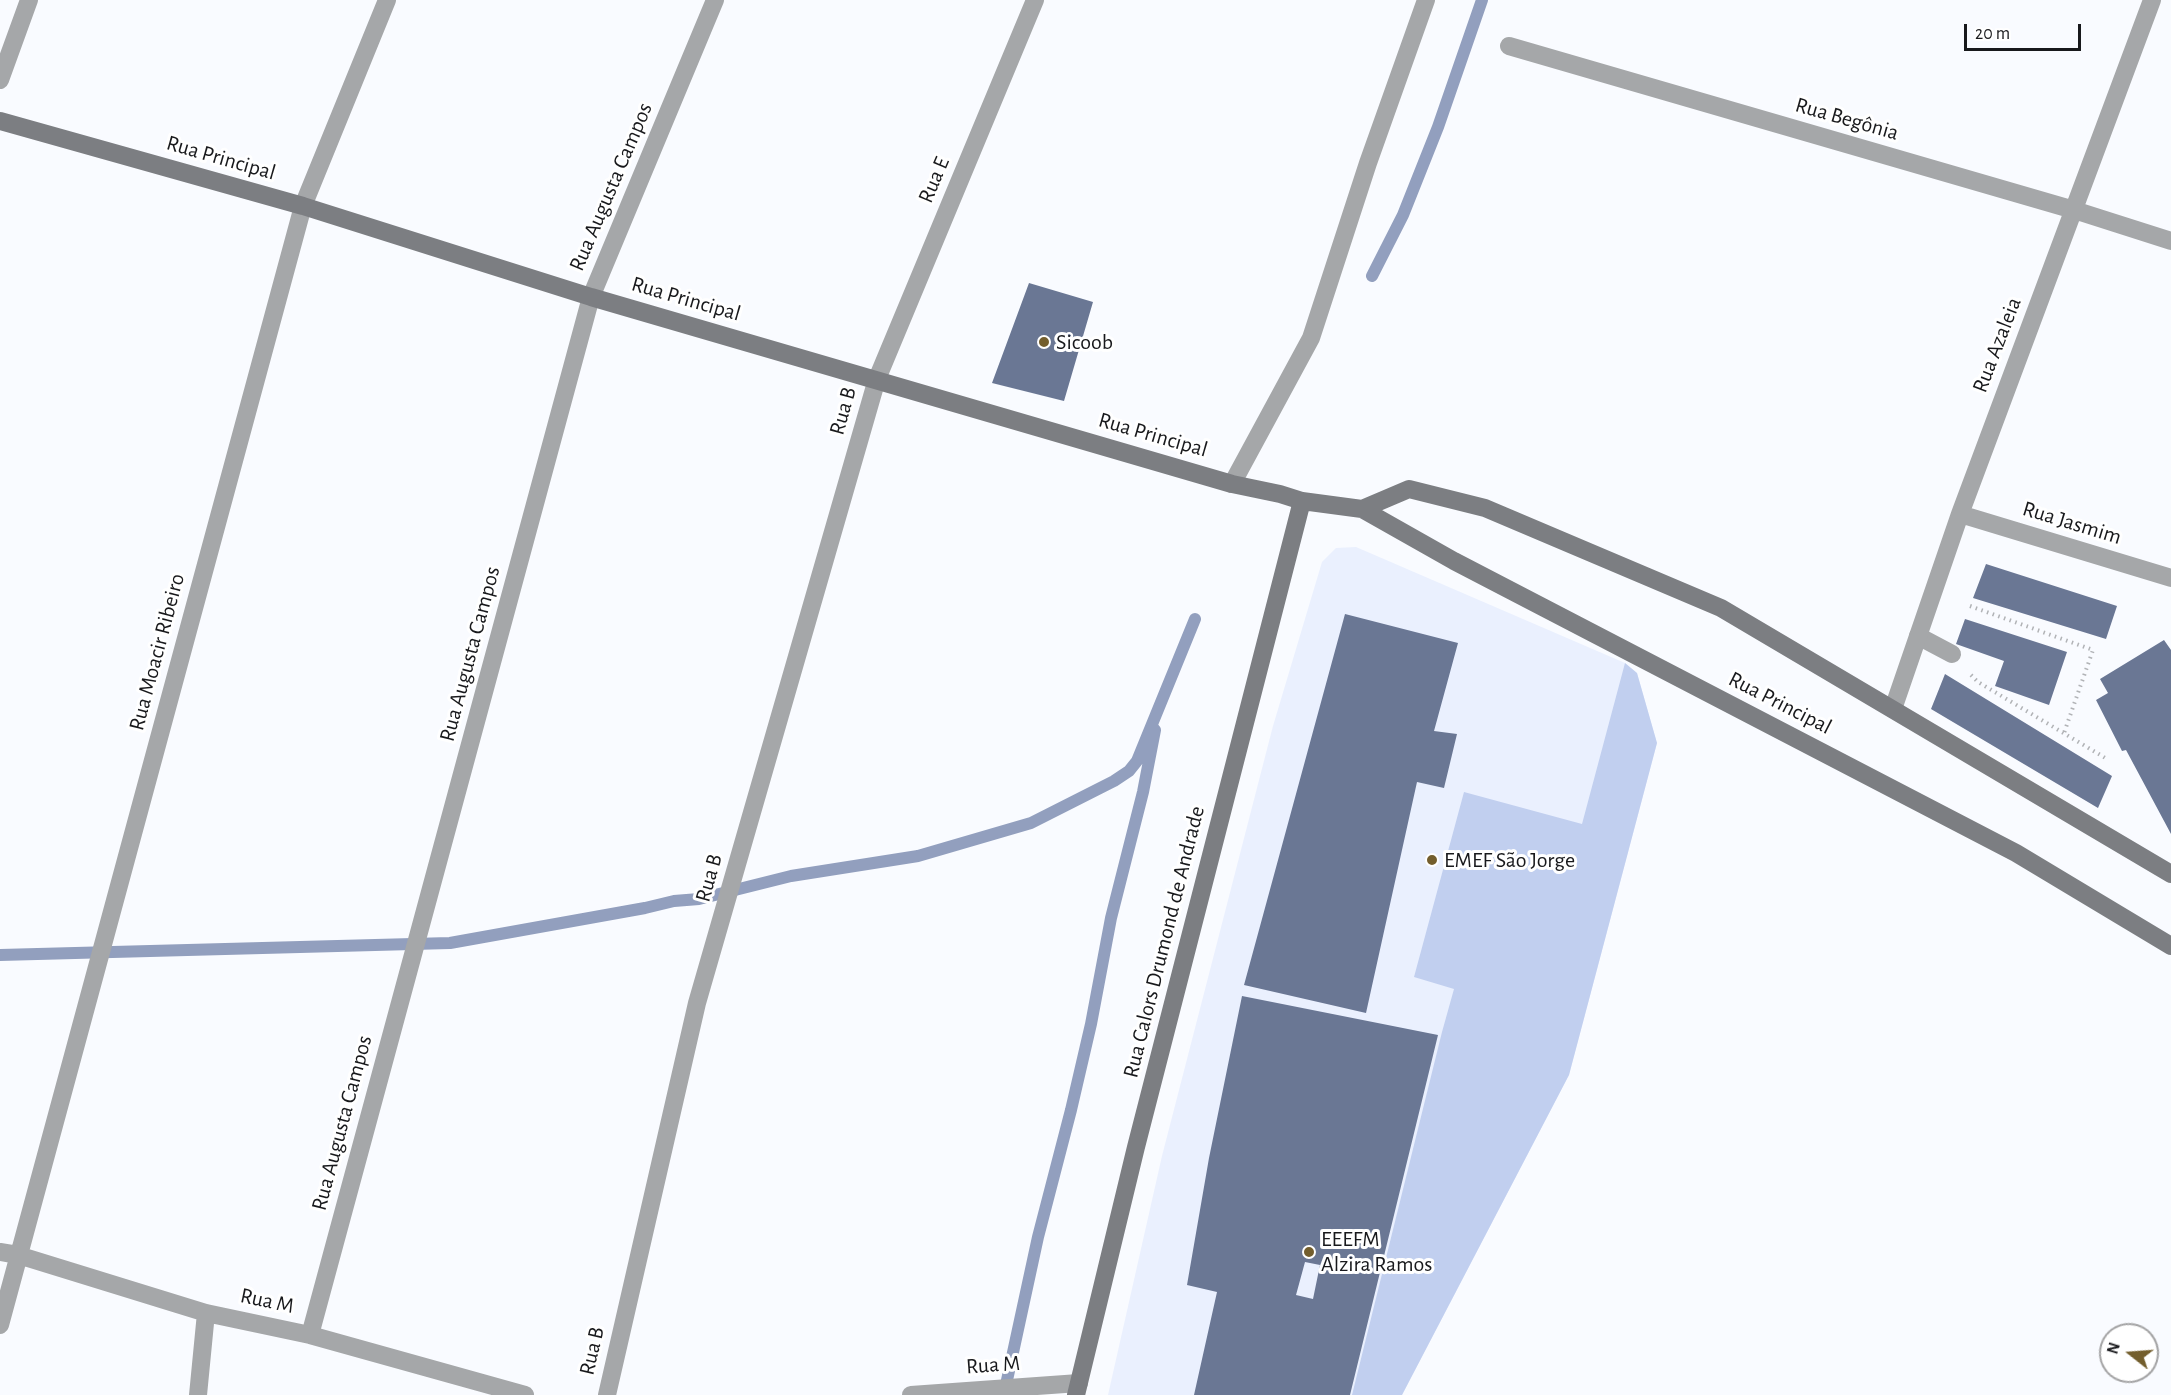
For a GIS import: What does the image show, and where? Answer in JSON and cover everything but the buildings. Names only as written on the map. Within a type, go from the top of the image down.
[{"type":"main road","name":"Rua Principal","points":[[0,121],[303,206],[591,297],[1232,484],[1302,501],[1362,509],[1454,561],[2016,853],[2171,946]]},
{"type":"main road","points":[[1362,509],[1408,489],[1485,508],[1548,537],[1721,608],[2171,874]]},
{"type":"main road","name":"Rua Calors Drumond de Andrade","points":[[1077,1389],[1136,1147],[1302,501]]},
{"type":"street","points":[[0,80],[28,0]]},
{"type":"street","name":"Rua Moacir Ribeiro","points":[[0,1325],[9,1254],[303,206],[387,0]]},
{"type":"street","name":"Rua Augusta Campos","points":[[309,1335],[591,297],[715,0]]},
{"type":"street","name":"Rua E","points":[[877,379],[1035,0]]},
{"type":"street","points":[[1232,484],[1311,338],[1368,163],[1426,0]]},
{"type":"street","name":"Rua Azaleia","points":[[1893,709],[1960,514],[2152,0]]},
{"type":"street","name":"Rua Begônia","points":[[1509,46],[2074,210],[2171,241]]},
{"type":"street","name":"Rua B","points":[[607,1395],[697,1003],[877,379]]},
{"type":"street","name":"Rua Jasmim","points":[[1960,514],[2171,578]]},
{"type":"street","points":[[1918,636],[1952,654]]},
{"type":"street","name":"Rua M","points":[[9,1254],[206,1313],[309,1335],[525,1395]]},
{"type":"street","points":[[198,1395],[206,1313]]},
{"type":"street","name":"Rua M","points":[[911,1395],[1077,1389]]},
{"type":"path","points":[[1970,606],[2093,650],[2064,733]]},
{"type":"path","points":[[1952,654],[1977,682],[2107,759]]},
{"type":"shaded area","points":[[1356,547],[1625,663],[1637,673],[1657,743],[1569,1075],[1402,1395],[1108,1395],[1162,1156],[1273,726],[1322,562],[1336,548]]},
{"type":"shaded area","points":[[1625,663],[1637,673],[1657,743],[1569,1075],[1402,1395],[1352,1395],[1454,989],[1414,977],[1464,792],[1582,824]]},
{"type":"waterway","points":[[1372,276],[1403,215],[1438,127],[1482,0]]},
{"type":"waterway","points":[[0,955],[450,943],[674,901],[699,899],[791,876],[918,856],[1031,823],[1114,781],[1129,771],[1137,761],[1195,619]]},
{"type":"waterway","points":[[1004,1394],[1038,1237],[1091,1024],[1111,918],[1143,792],[1155,730]]},
{"type":"place","name":"Sicoob","points":[[1044,342]]},
{"type":"place","name":"EMEF São Jorge","points":[[1432,860]]},
{"type":"place","name":"EEEFM Alzira Ramos","points":[[1309,1252]]}]
